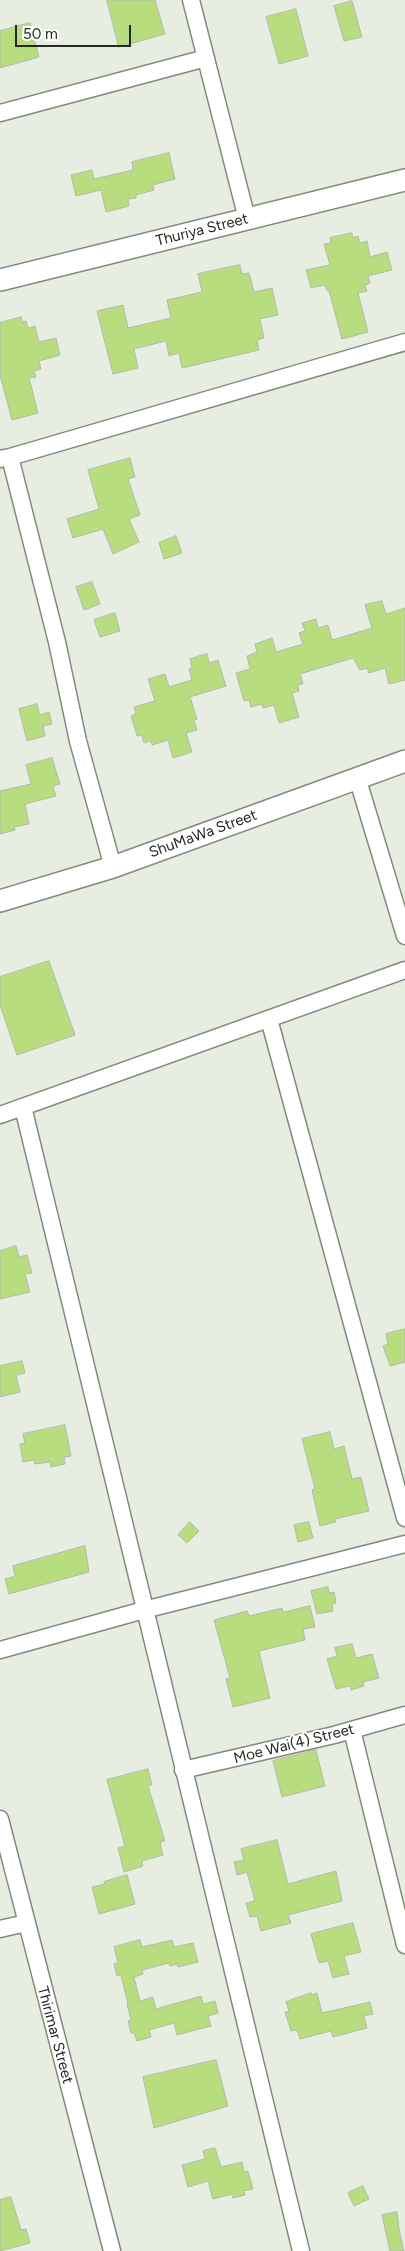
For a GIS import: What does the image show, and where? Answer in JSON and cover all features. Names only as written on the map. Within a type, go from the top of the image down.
[{"type":"street","points":[[191,0],[247,219]]},
{"type":"street","points":[[0,113],[206,58]]},
{"type":"street","name":"Thuriya Street","points":[[0,280],[405,180]]},
{"type":"street","points":[[113,867],[78,741],[57,642],[5,458],[405,342]]},
{"type":"street","name":"ShuMaWa Street","points":[[0,901],[113,867],[405,761]]},
{"type":"street","points":[[357,777],[405,936]]},
{"type":"street","points":[[0,1115],[405,970]]},
{"type":"street","points":[[269,1019],[405,1518]]},
{"type":"street","points":[[23,1107],[301,2251]]},
{"type":"street","points":[[0,1650],[144,1610],[405,1544]]},
{"type":"street","name":"Moe Wai(4) Street","points":[[183,1770],[352,1730],[405,1715]]},
{"type":"street","points":[[352,1730],[405,1946]]},
{"type":"street","name":"Thirimar Street","points":[[0,1820],[112,2251]]},
{"type":"street","points":[[0,1929],[26,1923]]},
{"type":"building","points":[[107,0],[155,0],[165,34],[119,47]]},
{"type":"building","points":[[352,1],[362,37],[344,41],[334,6]]},
{"type":"building","points":[[296,9],[308,56],[279,64],[266,17]]},
{"type":"building","points":[[30,23],[39,57],[0,68],[0,31]]},
{"type":"building","points":[[169,153],[175,179],[153,185],[154,190],[136,195],[136,198],[128,199],[129,206],[106,212],[101,190],[76,196],[71,175],[92,170],[94,179],[133,170],[132,162]]},
{"type":"building","points":[[352,233],[353,238],[358,236],[360,243],[367,241],[370,257],[387,252],[392,270],[368,276],[370,283],[365,285],[367,291],[358,293],[368,332],[342,339],[329,291],[327,291],[325,285],[311,288],[306,270],[330,265],[324,244],[331,243],[330,238]]},
{"type":"building","points":[[240,265],[242,274],[249,273],[254,292],[272,288],[278,315],[260,319],[264,338],[257,340],[259,350],[182,368],[179,353],[169,356],[166,341],[134,349],[138,368],[113,374],[97,311],[123,305],[128,328],[171,318],[167,300],[202,292],[198,274]]},
{"type":"building","points":[[21,317],[22,322],[26,321],[28,328],[35,326],[39,342],[56,338],[60,355],[39,361],[41,369],[34,371],[36,377],[29,378],[38,413],[12,420],[0,375],[0,323]]},
{"type":"building","points":[[130,458],[135,477],[128,479],[140,515],[129,519],[139,542],[113,554],[103,529],[73,538],[67,519],[99,509],[88,470]]},
{"type":"building","points":[[176,536],[182,553],[164,559],[159,543]]},
{"type":"building","points":[[92,582],[100,604],[84,610],[76,587]]},
{"type":"building","points":[[382,601],[386,614],[405,608],[405,680],[389,684],[385,668],[369,673],[367,668],[360,670],[353,658],[300,674],[303,684],[298,685],[299,691],[292,693],[299,717],[279,723],[274,705],[263,708],[262,704],[251,707],[249,700],[244,701],[236,673],[250,669],[247,656],[257,652],[255,644],[272,638],[276,652],[303,644],[299,633],[305,631],[302,623],[316,619],[318,628],[328,625],[332,640],[372,628],[365,605]]},
{"type":"building","points":[[115,613],[120,631],[100,637],[94,620]]},
{"type":"building","points":[[207,654],[209,663],[218,660],[226,686],[190,697],[197,719],[194,720],[197,730],[186,733],[192,752],[173,758],[168,740],[152,745],[151,741],[144,743],[142,735],[137,736],[131,716],[136,714],[134,707],[155,701],[148,679],[165,674],[169,687],[192,680],[189,669],[192,668],[190,659]]},
{"type":"building","points":[[37,704],[40,715],[49,712],[52,724],[43,726],[45,736],[27,741],[19,709]]},
{"type":"building","points":[[52,758],[60,784],[53,786],[56,796],[25,804],[29,824],[14,827],[15,830],[0,834],[0,791],[31,784],[26,765]]},
{"type":"building","points":[[49,961],[75,1035],[17,1055],[0,1005],[0,977]]},
{"type":"building","points":[[16,1246],[19,1257],[27,1255],[32,1273],[25,1274],[30,1292],[0,1299],[0,1251]]},
{"type":"building","points":[[405,1329],[405,1362],[390,1366],[383,1346],[388,1344],[386,1334]]},
{"type":"building","points":[[22,1361],[25,1373],[16,1375],[20,1392],[0,1397],[0,1366]]},
{"type":"building","points":[[65,1425],[71,1456],[64,1457],[65,1464],[51,1467],[50,1462],[35,1464],[34,1460],[23,1462],[20,1444],[25,1443],[23,1434]]},
{"type":"building","points":[[330,1432],[334,1449],[344,1446],[352,1479],[361,1477],[369,1511],[335,1519],[336,1522],[320,1526],[312,1490],[315,1489],[302,1439]]},
{"type":"building","points":[[190,1522],[199,1531],[187,1543],[178,1535]]},
{"type":"building","points":[[309,1522],[313,1538],[298,1542],[294,1525]]},
{"type":"building","points":[[85,1546],[89,1572],[9,1594],[5,1579],[15,1576],[13,1566]]},
{"type":"building","points":[[328,1587],[329,1593],[334,1592],[336,1603],[332,1604],[333,1611],[317,1614],[311,1591]]},
{"type":"building","points":[[310,1606],[315,1627],[303,1629],[305,1640],[259,1651],[270,1698],[233,1707],[226,1679],[230,1678],[214,1620],[247,1611],[249,1616],[282,1608],[283,1612]]},
{"type":"building","points":[[352,1644],[356,1658],[372,1654],[379,1678],[363,1682],[364,1686],[351,1690],[350,1686],[336,1689],[327,1659],[337,1656],[335,1648]]},
{"type":"building","points":[[316,1750],[325,1786],[282,1797],[273,1761]]},
{"type":"building","points":[[148,1769],[152,1785],[148,1786],[165,1841],[160,1842],[163,1855],[142,1861],[143,1866],[124,1872],[118,1848],[125,1846],[107,1780]]},
{"type":"building","points":[[277,1840],[288,1884],[336,1871],[342,1901],[288,1915],[291,1923],[261,1931],[257,1916],[250,1917],[246,1903],[255,1901],[247,1872],[237,1875],[234,1862],[244,1860],[241,1849]]},
{"type":"building","points":[[127,1875],[135,1904],[99,1914],[92,1887]]},
{"type":"building","points":[[353,1923],[361,1952],[344,1956],[349,1974],[333,1978],[328,1961],[319,1963],[311,1934]]},
{"type":"building","points":[[140,1940],[142,1947],[172,1940],[174,1947],[193,1943],[198,1962],[178,1967],[177,1964],[170,1966],[169,1963],[142,1970],[143,1974],[134,1977],[140,2001],[153,1997],[156,2009],[201,1996],[203,2004],[215,2001],[218,2013],[208,2016],[211,2026],[177,2035],[174,2023],[149,2030],[151,2037],[137,2041],[134,2033],[131,2033],[128,2021],[131,2020],[121,1975],[117,1976],[114,1964],[118,1963],[114,1947]]},
{"type":"building","points":[[311,1993],[311,1995],[317,1993],[322,2013],[370,2002],[373,2014],[364,2016],[367,2028],[333,2037],[331,2031],[300,2039],[297,2030],[291,2031],[285,2012],[289,2011],[286,2002]]},
{"type":"building","points":[[216,2060],[228,2106],[154,2128],[143,2077]]},
{"type":"building","points":[[215,2148],[221,2167],[242,2162],[244,2172],[248,2171],[253,2189],[244,2191],[245,2195],[233,2198],[232,2194],[213,2199],[208,2181],[188,2187],[182,2165],[205,2159],[203,2151]]},
{"type":"building","points":[[363,2186],[369,2199],[354,2206],[348,2193]]},
{"type":"building","points":[[11,2197],[21,2230],[26,2229],[30,2243],[0,2251],[0,2200]]},
{"type":"building","points":[[397,2212],[404,2251],[390,2251],[382,2215]]}]
